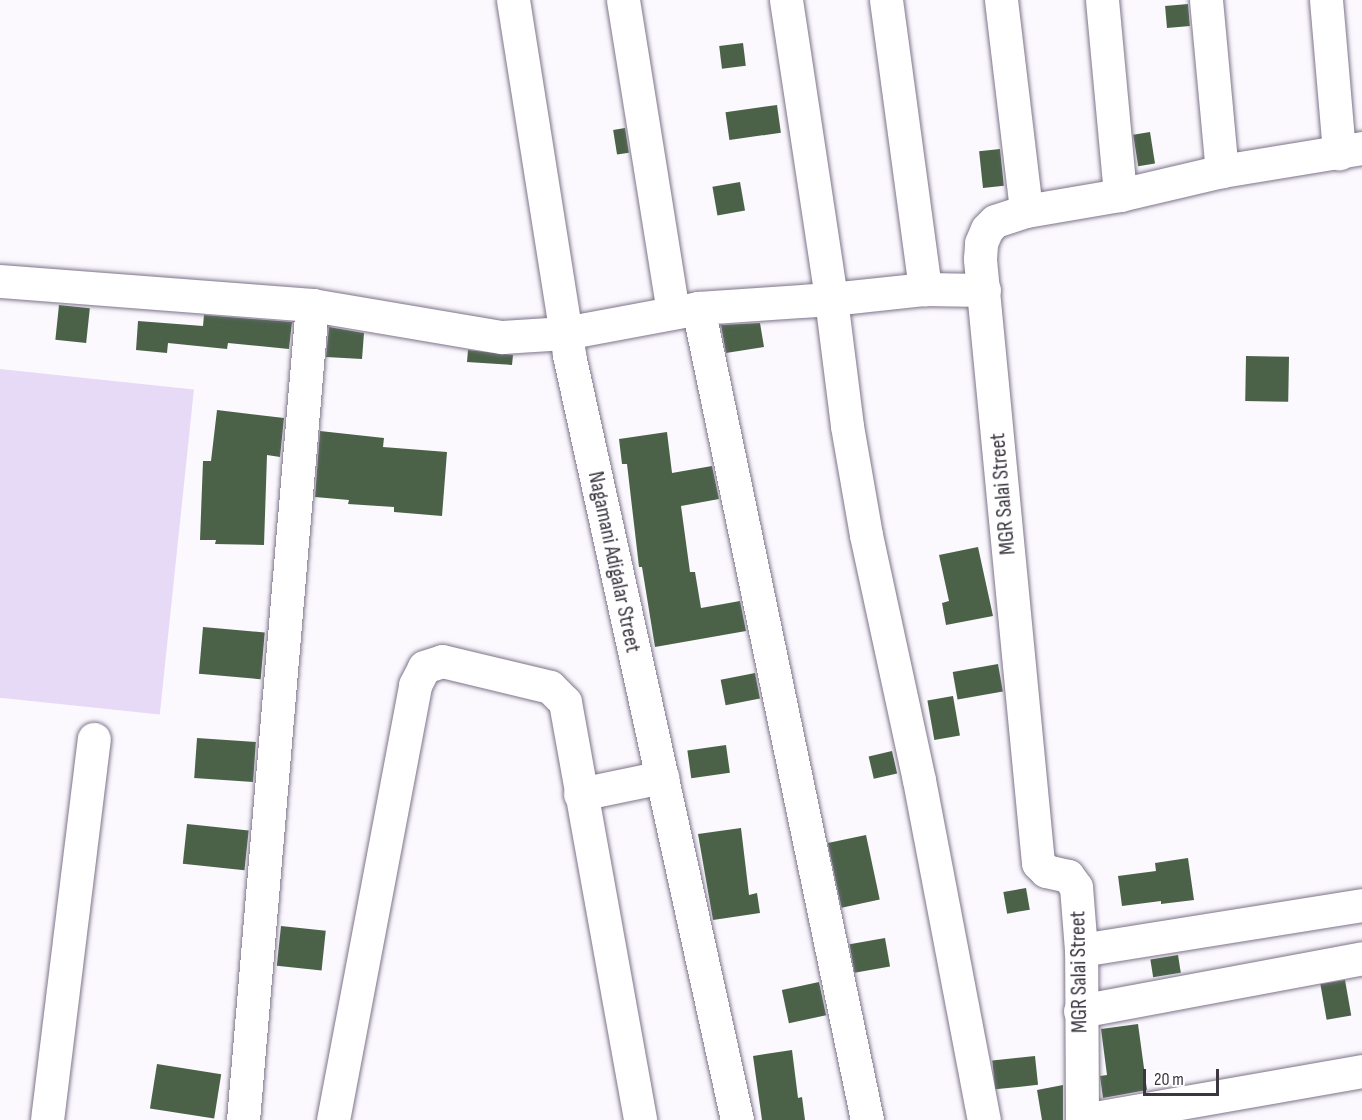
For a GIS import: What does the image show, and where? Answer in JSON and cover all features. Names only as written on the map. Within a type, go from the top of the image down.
[{"type":"street","name":"Nagamani Adigalar Street","points":[[513,0],[565,333],[737,1120]]},
{"type":"street","points":[[623,0],[685,309],[867,1120]]},
{"type":"street","points":[[786,0],[831,299],[847,426],[866,536],[919,780],[984,1120]]},
{"type":"street","points":[[886,0],[925,290]]},
{"type":"street","points":[[1001,0],[1026,211]]},
{"type":"street","points":[[1101,0],[1120,195]]},
{"type":"street","points":[[1206,0],[1222,171]]},
{"type":"street","points":[[1326,0],[1350,151]]},
{"type":"street","name":"MGR Salai Street","points":[[1083,1120],[1081,950],[1076,887],[1068,876],[1046,871],[1038,863],[980,260],[981,243],[987,230],[995,221],[1026,211],[1120,195],[1222,171],[1350,151]]},
{"type":"street","points":[[0,281],[312,305],[502,337],[565,333],[685,309],[925,290],[984,290]]},
{"type":"street","points":[[243,1120],[312,305]]},
{"type":"street","points":[[333,1120],[415,685],[424,667],[442,661],[550,687],[565,702],[640,1120]]},
{"type":"street","points":[[47,1120],[94,739]]},
{"type":"street","points":[[580,794],[662,777]]},
{"type":"street","points":[[1081,950],[1362,905]]},
{"type":"street","points":[[1080,1011],[1362,958]]},
{"type":"street","points":[[1083,1120],[1362,1071]]},
{"type":"shaded area","points":[[0,369],[194,389],[160,715],[0,698]]},
{"type":"building","points":[[1188,4],[1190,26],[1167,28],[1165,6]]},
{"type":"building","points":[[743,43],[746,66],[722,69],[719,46]]},
{"type":"building","points":[[777,105],[781,133],[729,140],[726,112]]},
{"type":"building","points":[[625,128],[629,153],[617,155],[613,130]]},
{"type":"building","points":[[1150,132],[1155,164],[1138,166],[1133,135]]},
{"type":"building","points":[[1000,149],[1004,186],[983,188],[979,151]]},
{"type":"building","points":[[740,182],[745,211],[717,215],[712,187]]},
{"type":"building","points":[[59,305],[90,308],[86,343],[55,340]]},
{"type":"building","points":[[204,315],[292,322],[289,349],[228,343],[227,349],[168,343],[167,353],[136,350],[138,321],[203,326]]},
{"type":"building","points":[[760,323],[764,347],[726,353],[721,325]]},
{"type":"building","points":[[329,327],[364,333],[362,359],[326,357]]},
{"type":"building","points":[[468,350],[513,355],[512,365],[467,362]]},
{"type":"building","points":[[1246,356],[1289,357],[1288,402],[1245,401]]},
{"type":"building","points":[[217,410],[284,418],[280,457],[267,455],[264,545],[215,544],[216,540],[200,540],[203,461],[211,461]]},
{"type":"building","points":[[320,431],[384,438],[383,447],[447,452],[442,516],[394,512],[394,507],[348,504],[349,500],[315,497]]},
{"type":"building","points":[[667,432],[672,473],[712,466],[719,499],[681,506],[690,572],[695,572],[701,608],[740,601],[746,631],[655,647],[642,567],[639,567],[627,464],[622,464],[619,439]]},
{"type":"building","points":[[978,547],[993,616],[946,625],[942,603],[949,601],[939,555]]},
{"type":"building","points":[[203,627],[265,632],[261,679],[199,674]]},
{"type":"building","points":[[998,664],[1003,692],[958,700],[953,672]]},
{"type":"building","points":[[755,673],[760,699],[726,705],[721,680]]},
{"type":"building","points":[[953,696],[960,735],[934,740],[927,701]]},
{"type":"building","points":[[197,738],[256,742],[253,782],[194,778]]},
{"type":"building","points":[[726,745],[730,773],[691,778],[687,750]]},
{"type":"building","points":[[892,751],[897,773],[874,779],[869,756]]},
{"type":"building","points":[[187,824],[249,830],[244,870],[183,864]]},
{"type":"building","points":[[741,828],[749,895],[757,893],[760,913],[713,920],[698,834]]},
{"type":"building","points":[[866,835],[880,900],[842,908],[828,843]]},
{"type":"building","points":[[1188,858],[1194,900],[1122,906],[1118,876],[1156,871],[1155,863]]},
{"type":"building","points":[[1026,888],[1030,910],[1007,914],[1003,892]]},
{"type":"building","points":[[281,926],[326,931],[322,970],[277,966]]},
{"type":"building","points":[[885,938],[890,967],[855,973],[850,944]]},
{"type":"building","points":[[1178,955],[1181,973],[1153,977],[1150,959]]},
{"type":"building","points":[[1345,980],[1351,1015],[1327,1020],[1320,984]]},
{"type":"building","points":[[819,982],[826,1015],[789,1023],[782,990]]},
{"type":"building","points":[[1138,1024],[1147,1090],[1103,1098],[1100,1076],[1107,1075],[1101,1029]]},
{"type":"building","points":[[792,1050],[798,1098],[802,1097],[805,1120],[762,1120],[753,1056]]},
{"type":"building","points":[[1035,1056],[1038,1085],[995,1089],[992,1060]]},
{"type":"building","points":[[157,1064],[221,1074],[214,1119],[150,1108]]},
{"type":"building","points":[[1063,1085],[1063,1120],[1042,1120],[1037,1090]]}]
